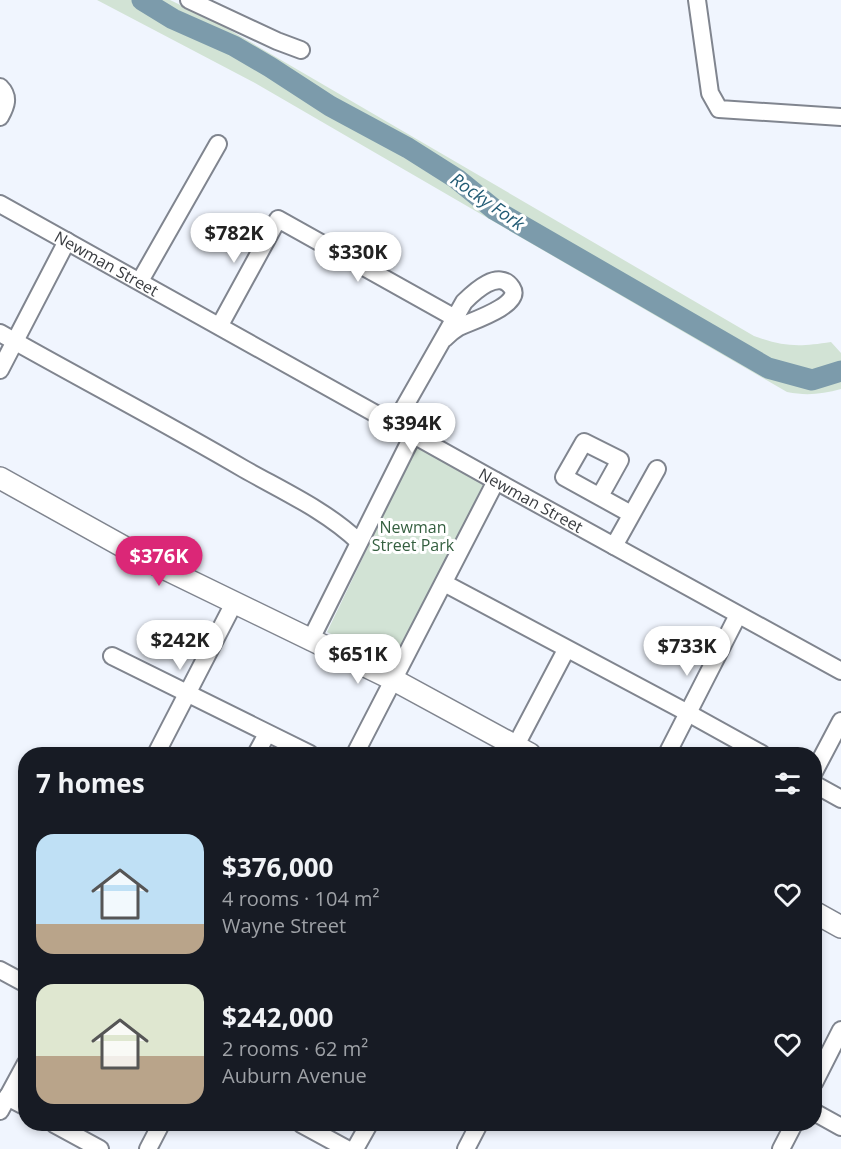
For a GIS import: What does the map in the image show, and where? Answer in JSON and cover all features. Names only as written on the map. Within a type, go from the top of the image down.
[{"type":"main road","points":[[0,479],[149,561],[394,680],[515,747]]},
{"type":"main road","points":[[822,916],[841,927]]},
{"type":"street","points":[[189,0],[301,50]]},
{"type":"street","points":[[697,0],[710,93],[719,109],[841,117]]},
{"type":"street","points":[[0,87],[6,93],[7,99],[2,113]]},
{"type":"street","points":[[140,281],[218,144]]},
{"type":"street","name":"Newman Street","points":[[0,204],[495,481],[841,671]]},
{"type":"street","points":[[219,325],[278,219],[455,318]]},
{"type":"street","points":[[0,370],[7,337],[66,241]]},
{"type":"street","points":[[394,424],[464,302],[484,285],[493,281],[512,287],[513,298],[508,302],[480,319],[460,326],[444,339]]},
{"type":"street","points":[[7,337],[321,513],[342,526],[359,542]]},
{"type":"street","points":[[310,640],[413,435]]},
{"type":"street","points":[[614,546],[657,469]]},
{"type":"street","points":[[359,747],[495,481]]},
{"type":"street","points":[[600,496],[632,514]]},
{"type":"street","points":[[444,583],[749,747]]},
{"type":"street","points":[[160,747],[234,603]]},
{"type":"street","points":[[671,747],[738,615]]},
{"type":"street","points":[[524,747],[566,650]]},
{"type":"street","points":[[112,656],[295,747]]},
{"type":"street","points":[[822,757],[841,721]]},
{"type":"street","points":[[260,747],[267,734]]},
{"type":"street","points":[[822,788],[841,799]]},
{"type":"street","points":[[0,970],[18,980]]},
{"type":"street","points":[[822,1067],[841,1030]]},
{"type":"street","points":[[18,1075],[4,1097],[18,1103]]},
{"type":"street","points":[[822,1116],[841,1127]]},
{"type":"street","points":[[67,1131],[100,1149]]},
{"type":"street","points":[[147,1149],[157,1131]]},
{"type":"street","points":[[314,1131],[347,1149]]},
{"type":"street","points":[[355,1149],[365,1131]]},
{"type":"street","points":[[466,1149],[475,1131]]},
{"type":"street","points":[[781,1149],[790,1131]]},
{"type":"green space","points":[[97,0],[170,0],[216,22],[754,336],[792,345],[831,342],[841,353],[841,389],[814,394],[787,392],[255,83]]},
{"type":"green space","name":"Newman Street Park","points":[[416,446],[484,483],[393,665],[327,632],[368,547],[377,520]]},
{"type":"waterway","name":"Rocky Fork","points":[[142,0],[173,19],[234,46],[330,106],[408,148],[457,179],[495,210],[768,368],[812,380],[841,371]]}]
